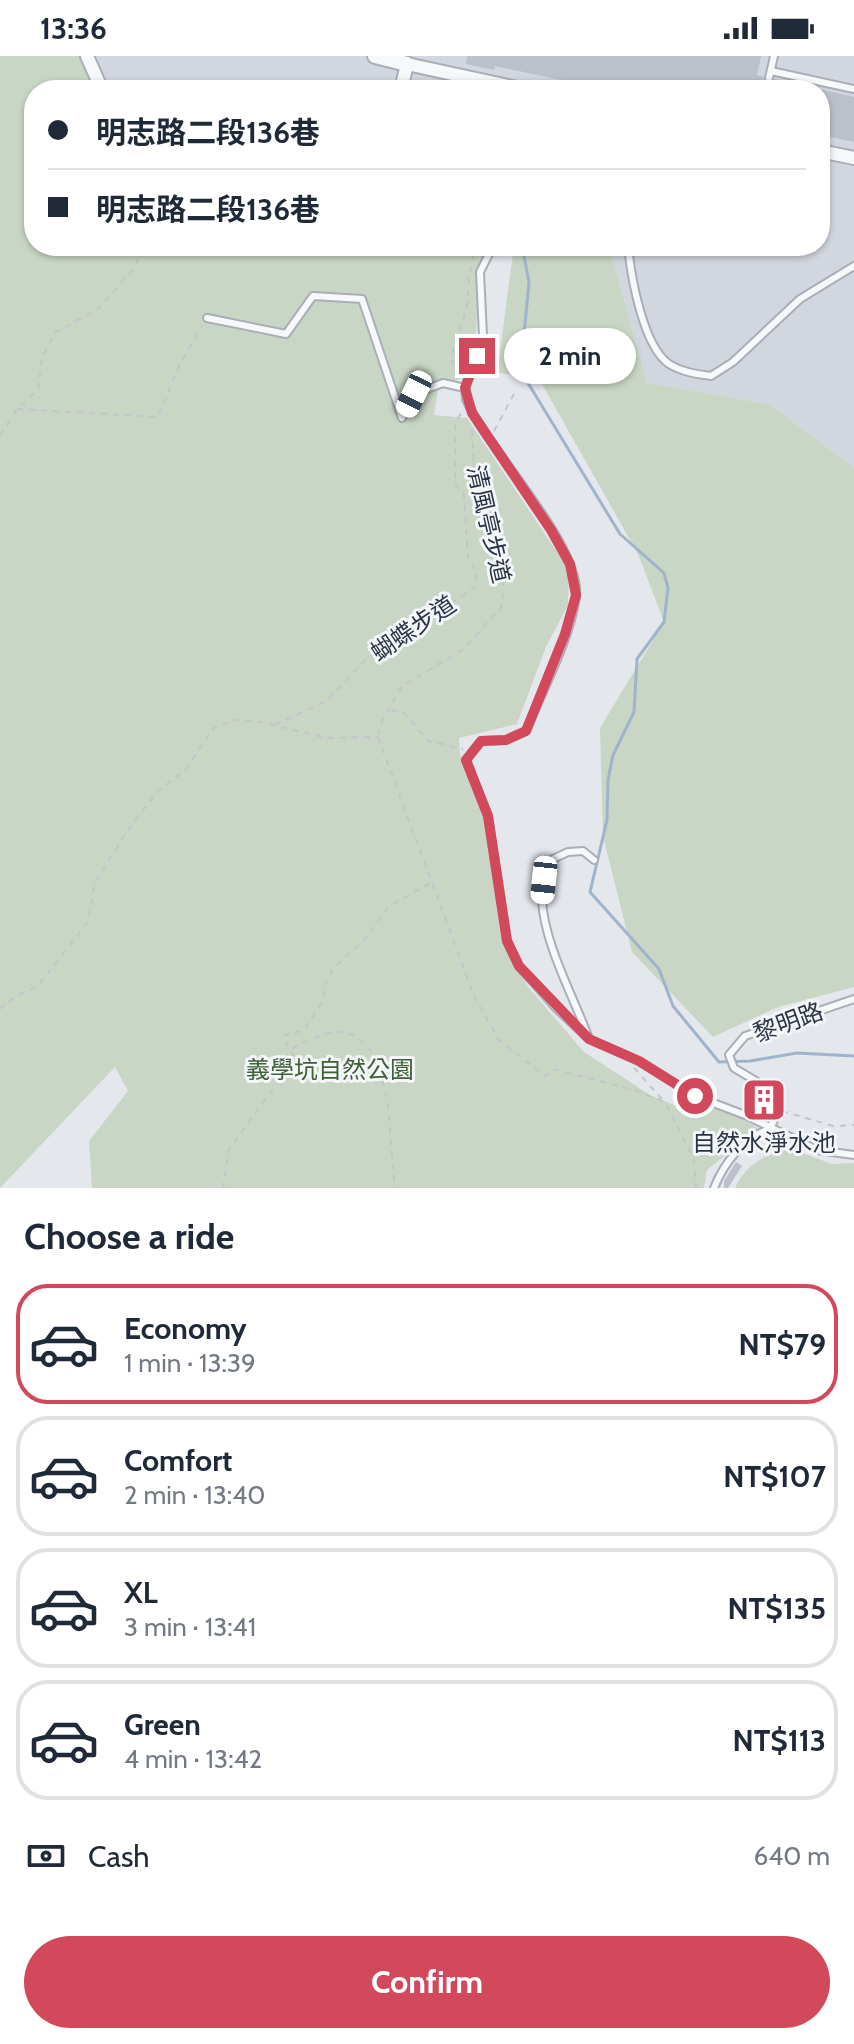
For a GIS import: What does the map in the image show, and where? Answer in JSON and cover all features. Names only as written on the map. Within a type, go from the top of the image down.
[{"type":"street","points":[[87,56],[98,80]]},
{"type":"street","points":[[375,56],[480,80]]},
{"type":"street","points":[[403,80],[407,64]]},
{"type":"street","points":[[830,153],[854,158]]},
{"type":"lane","points":[[774,56],[770,74],[804,80]]},
{"type":"lane","points":[[407,64],[408,80]]},
{"type":"lane","points":[[830,85],[854,89]]},
{"type":"lane","points":[[488,256],[480,272],[483,336],[463,388],[472,413],[570,564],[576,595],[565,634],[526,731],[506,740],[481,741],[466,760],[488,816],[507,941],[519,966],[589,1039],[639,1061],[695,1096],[745,1115],[817,1150],[854,1155]]},
{"type":"lane","points":[[630,256],[648,336],[667,362],[690,374],[711,376],[733,362],[800,299],[854,266]]},
{"type":"lane","points":[[207,318],[286,334],[313,296],[362,299],[402,418],[414,394],[443,383],[463,388]]},
{"type":"lane","points":[[589,1039],[549,936],[542,900],[544,880],[553,859],[568,852],[583,851],[594,860]]},
{"type":"lane","name":"黎明路","points":[[774,1111],[766,1087],[734,1068],[729,1055],[745,1036],[854,999]]},
{"type":"lane","points":[[770,1129],[774,1111]]},
{"type":"lane","points":[[714,1188],[730,1160],[752,1137],[770,1129]]},
{"type":"path","points":[[0,435],[17,409],[38,390],[42,358],[54,333],[98,309],[134,268],[139,256]]},
{"type":"path","points":[[463,388],[452,362],[457,331],[467,304],[468,265],[472,256]]},
{"type":"path","points":[[17,409],[158,417],[178,368],[207,318]]},
{"type":"path","points":[[489,439],[515,392]]},
{"type":"path","name":"蝴蝶步道","points":[[275,725],[328,700],[365,660],[474,588],[477,572],[468,559],[464,495],[455,484],[455,423],[468,404]]},
{"type":"path","name":"清風亭步道","points":[[378,737],[381,723],[402,686],[464,649],[502,606],[504,570],[487,501],[474,477],[472,413]]},
{"type":"path","points":[[389,710],[404,713],[429,741],[472,751]]},
{"type":"path","points":[[0,1009],[18,995],[37,987],[88,922],[87,907],[95,882],[132,824],[158,791],[185,770],[214,728],[234,720],[275,725],[327,738],[378,737],[474,996],[498,1039],[545,1076],[554,1069],[634,1090],[665,1102]]},
{"type":"path","points":[[223,1188],[229,1149],[277,1083],[297,1063],[283,1036],[304,1030],[324,1000],[325,984],[333,969],[369,935],[388,907],[432,882]]},
{"type":"path","points":[[291,1049],[334,1031],[349,1033],[375,1056],[392,1134],[395,1188]]},
{"type":"path","points":[[627,1061],[665,1102],[694,1159],[696,1188]]},
{"type":"path","points":[[774,1111],[833,1126],[854,1125]]},
{"type":"shaded area","points":[[86,56],[854,56],[854,468],[769,404],[647,383],[612,256],[830,256],[830,80],[96,80]]},
{"type":"green space","name":"義學坑自然公園","points":[[0,56],[86,56],[96,80],[24,80],[24,256],[487,256],[479,282],[475,347],[462,378],[438,388],[434,415],[467,418],[569,570],[568,605],[546,647],[517,724],[459,738],[460,755],[480,791],[502,939],[528,987],[584,1052],[650,1095],[694,1113],[721,1107],[758,1128],[707,1170],[704,1188],[92,1188],[89,1141],[128,1091],[115,1067],[0,1188]]},
{"type":"green space","points":[[513,256],[612,256],[647,383],[769,404],[854,468],[854,987],[778,1007],[713,1037],[632,952],[603,836],[600,728],[664,622],[638,554],[538,377],[497,373]]},
{"type":"green space","points":[[792,1149],[832,1164],[854,1163],[854,1188],[735,1188],[745,1172],[758,1161]]},
{"type":"building","points":[[467,56],[761,56],[757,75],[764,80],[562,80],[495,66],[494,70],[466,64]]},
{"type":"building","points":[[830,91],[854,97],[854,142],[830,137]]},
{"type":"building","points":[[736,1162],[742,1166],[728,1188],[724,1188],[724,1181]]},
{"type":"waterway","points":[[524,256],[529,282],[523,345],[528,383],[620,534],[664,573],[668,588],[664,622],[637,659],[634,712],[613,755],[608,780],[607,820],[590,892],[659,969],[673,1006],[719,1062],[750,1061],[797,1053],[854,1056]]},
{"type":"place","name":"自然水淨水池","points":[[764,1100]]},
{"type":"route","points":[[477,356],[465,388],[466,399],[472,413],[551,530],[570,564],[576,595],[565,634],[526,731],[506,740],[481,741],[466,760],[469,775],[488,816],[507,941],[519,966],[589,1039],[639,1061],[695,1096]]}]
